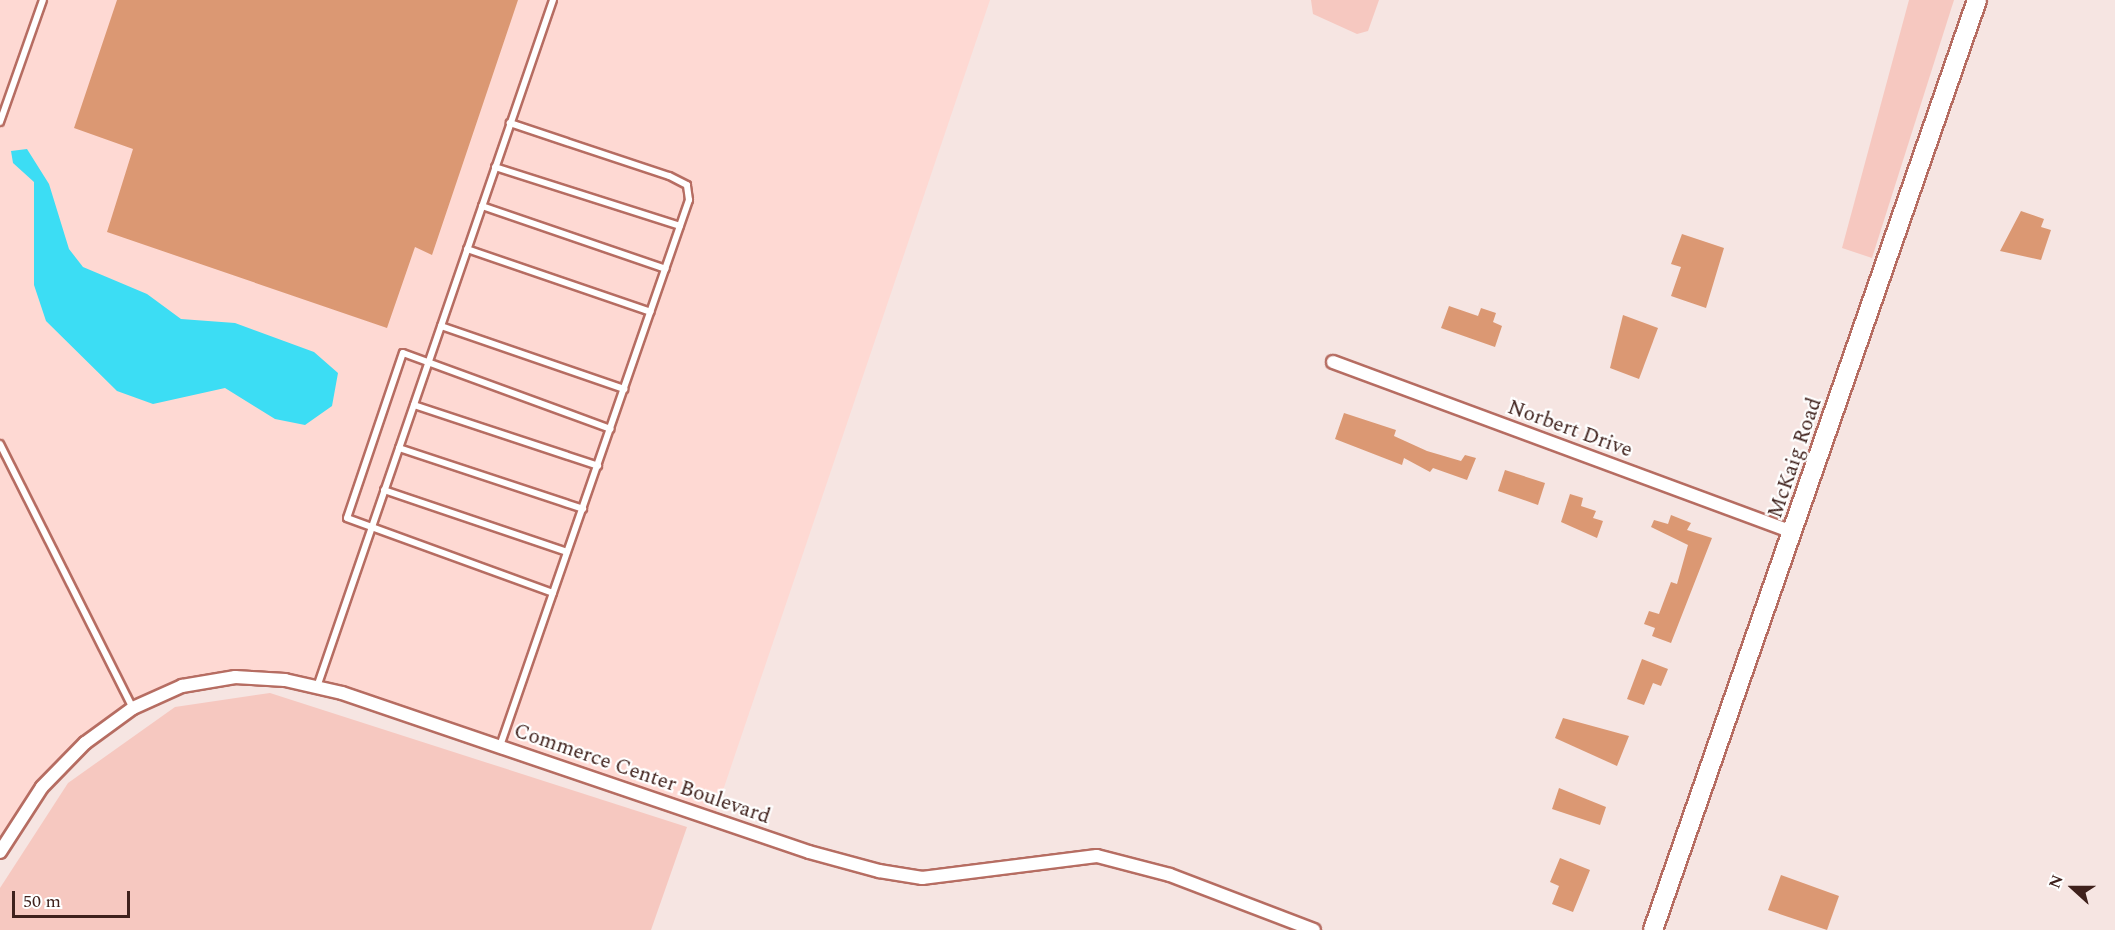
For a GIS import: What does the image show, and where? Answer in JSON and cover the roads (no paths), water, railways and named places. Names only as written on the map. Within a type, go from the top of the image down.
[{"type":"street","name":"McKaig Road","points":[[1653,930],[1977,0]]},
{"type":"street","name":"Norbert Drive","points":[[1333,362],[1793,532]]},
{"type":"street","name":"Commerce Center Boulevard","points":[[0,852],[4,838],[86,743],[133,708],[182,686],[235,677],[317,687],[879,871],[922,878],[965,875],[1097,856],[1170,875],[1314,930]]},
{"type":"lane","points":[[0,122],[43,0]]},
{"type":"lane","points":[[317,687],[554,0]]},
{"type":"lane","points":[[500,746],[689,200],[687,185],[510,123]]},
{"type":"lane","points":[[495,167],[680,226]]},
{"type":"lane","points":[[482,206],[666,269]]},
{"type":"lane","points":[[467,249],[651,312]]},
{"type":"lane","points":[[441,326],[624,389]]},
{"type":"lane","points":[[553,593],[347,518],[403,353],[429,361],[450,374],[611,429]]},
{"type":"lane","points":[[414,405],[598,466]]},
{"type":"lane","points":[[0,444],[133,708]]},
{"type":"lane","points":[[399,448],[583,509]]},
{"type":"lane","points":[[384,490],[567,552]]},
{"type":"water","points":[[27,149],[49,184],[69,249],[83,267],[147,294],[181,319],[235,323],[314,352],[338,373],[332,406],[305,425],[275,419],[225,388],[153,404],[117,391],[46,321],[34,285],[34,182],[13,163],[11,151]]}]
